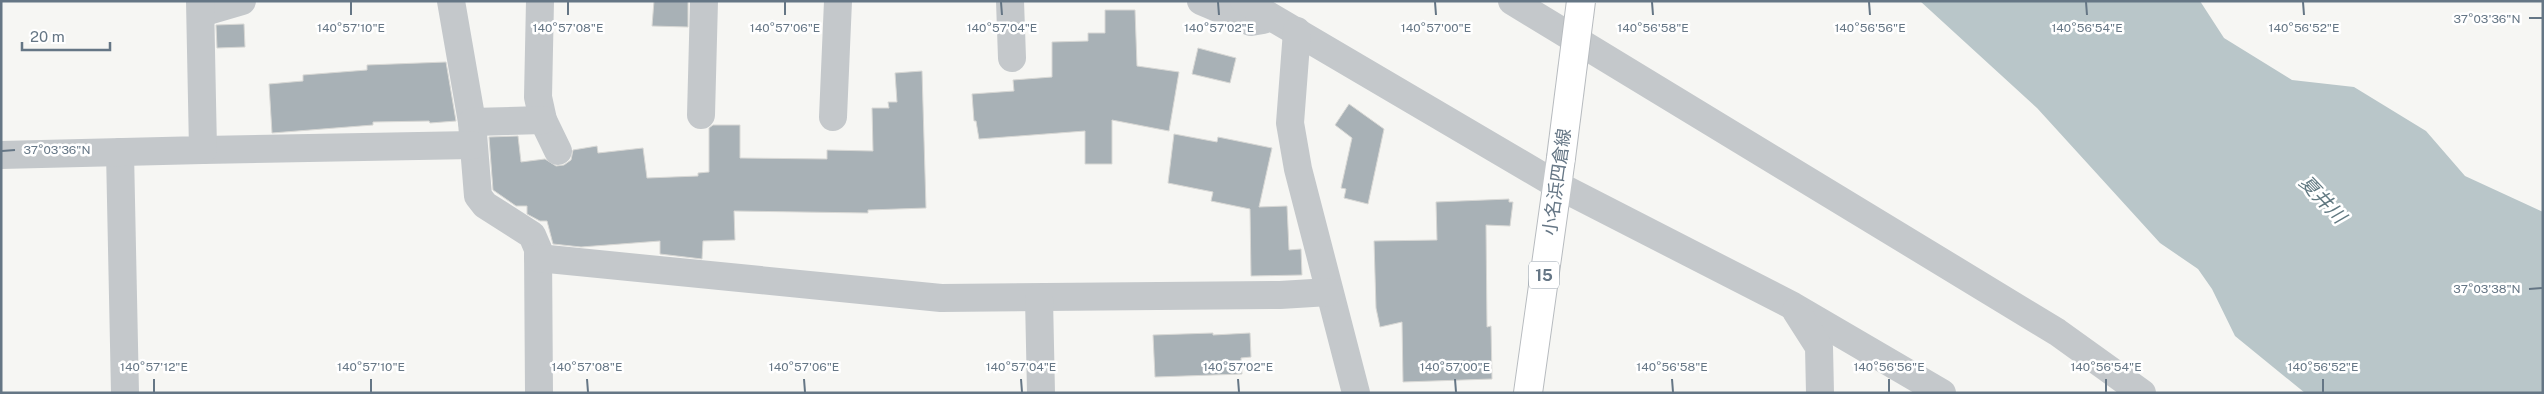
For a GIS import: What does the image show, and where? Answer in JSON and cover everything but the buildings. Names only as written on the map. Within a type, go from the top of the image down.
[{"type":"main road","name":"小名浜四倉線","points":[[1528,393],[1581,1]]},
{"type":"street","points":[[203,150],[200,7],[242,1]]},
{"type":"street","points":[[451,1],[473,134],[478,196],[486,205],[532,235],[538,249],[539,393]]},
{"type":"street","points":[[540,1],[538,97],[544,120],[558,151]]},
{"type":"street","points":[[701,115],[704,1]]},
{"type":"street","points":[[833,117],[838,1]]},
{"type":"street","points":[[1010,1],[1012,58]]},
{"type":"street","points":[[1201,1],[1251,22],[1286,25]]},
{"type":"street","points":[[1244,1],[1557,184],[1793,306],[1942,393]]},
{"type":"street","points":[[1512,1],[2057,332],[2142,393]]},
{"type":"street","points":[[1286,25],[1290,123],[1298,169],[1356,393]]},
{"type":"street","points":[[1,154],[203,150],[473,134],[544,120]]},
{"type":"street","points":[[120,152],[125,393]]},
{"type":"street","points":[[538,258],[940,298],[1280,295],[1329,292]]},
{"type":"street","points":[[1039,298],[1041,393]]},
{"type":"street","points":[[1793,306],[1819,347],[1820,393]]},
{"type":"water","name":"夏井川","points":[[1920,1],[2200,1],[2224,38],[2292,80],[2354,87],[2426,131],[2465,176],[2543,212],[2543,393],[2305,393],[2235,336],[2212,289],[2198,269],[2160,243],[2037,108]]}]
